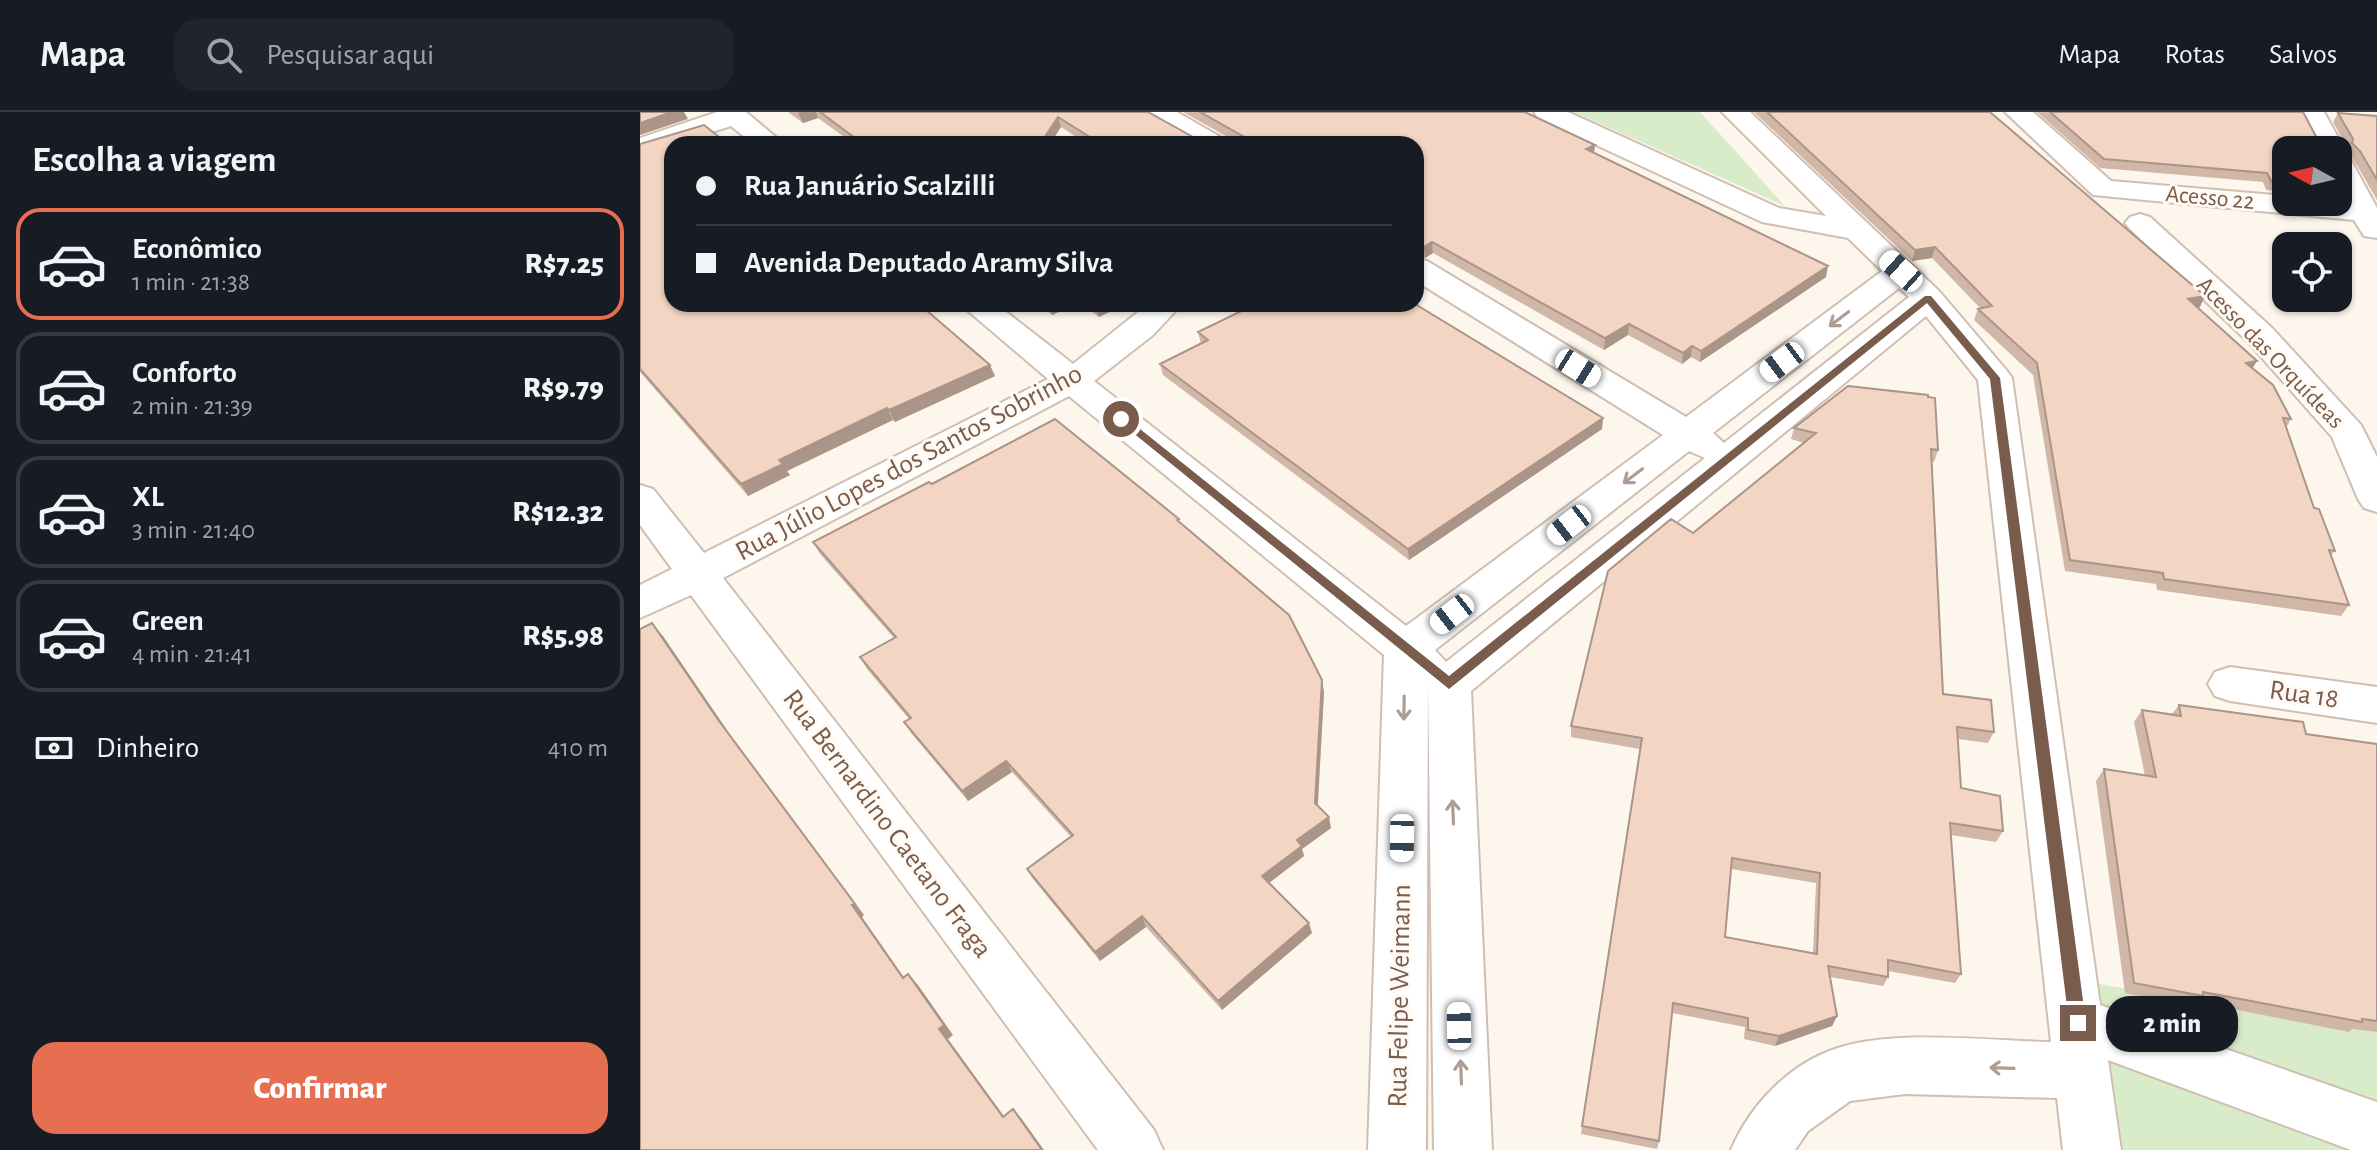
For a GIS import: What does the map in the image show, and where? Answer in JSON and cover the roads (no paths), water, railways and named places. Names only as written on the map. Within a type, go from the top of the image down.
[{"type":"street","points":[[1158,112],[1198,136]]},
{"type":"street","points":[[1547,112],[1772,216],[1856,230]]},
{"type":"street","points":[[1735,112],[1915,285],[1995,378],[2092,1150]]},
{"type":"street","name":"Acesso 22","points":[[2018,112],[2103,189],[2371,223]]},
{"type":"street","points":[[2311,112],[2324,136]]},
{"type":"street","points":[[671,136],[732,114],[760,136]]},
{"type":"street","points":[[640,147],[664,138]]},
{"type":"street","points":[[2352,188],[2371,223]]},
{"type":"street","name":"Acesso das Orquídeas","points":[[2140,223],[2260,335],[2348,433],[2375,488]]},
{"type":"street","points":[[1424,273],[1728,458]]},
{"type":"street","points":[[1405,650],[1687,435],[1915,285]]},
{"type":"street","points":[[986,312],[1449,684],[1728,458],[1915,285]]},
{"type":"street","name":"Rua Júlio Lopes dos Santos Sobrinho","points":[[640,603],[1074,380],[1158,312]]},
{"type":"street","name":"Rua Bernardino Caetano Fraga","points":[[640,498],[1134,1150]]},
{"type":"street","name":"Rua Felipe Weimann","points":[[1397,1150],[1405,650]]},
{"type":"street","name":"Rua Felipe Weimann","points":[[1449,684],[1463,1150]]},
{"type":"street","name":"Rua 18","points":[[2230,684],[2377,705]]},
{"type":"street","points":[[1760,1150],[1788,1111],[1840,1075],[2079,1047],[2377,1131]]}]
